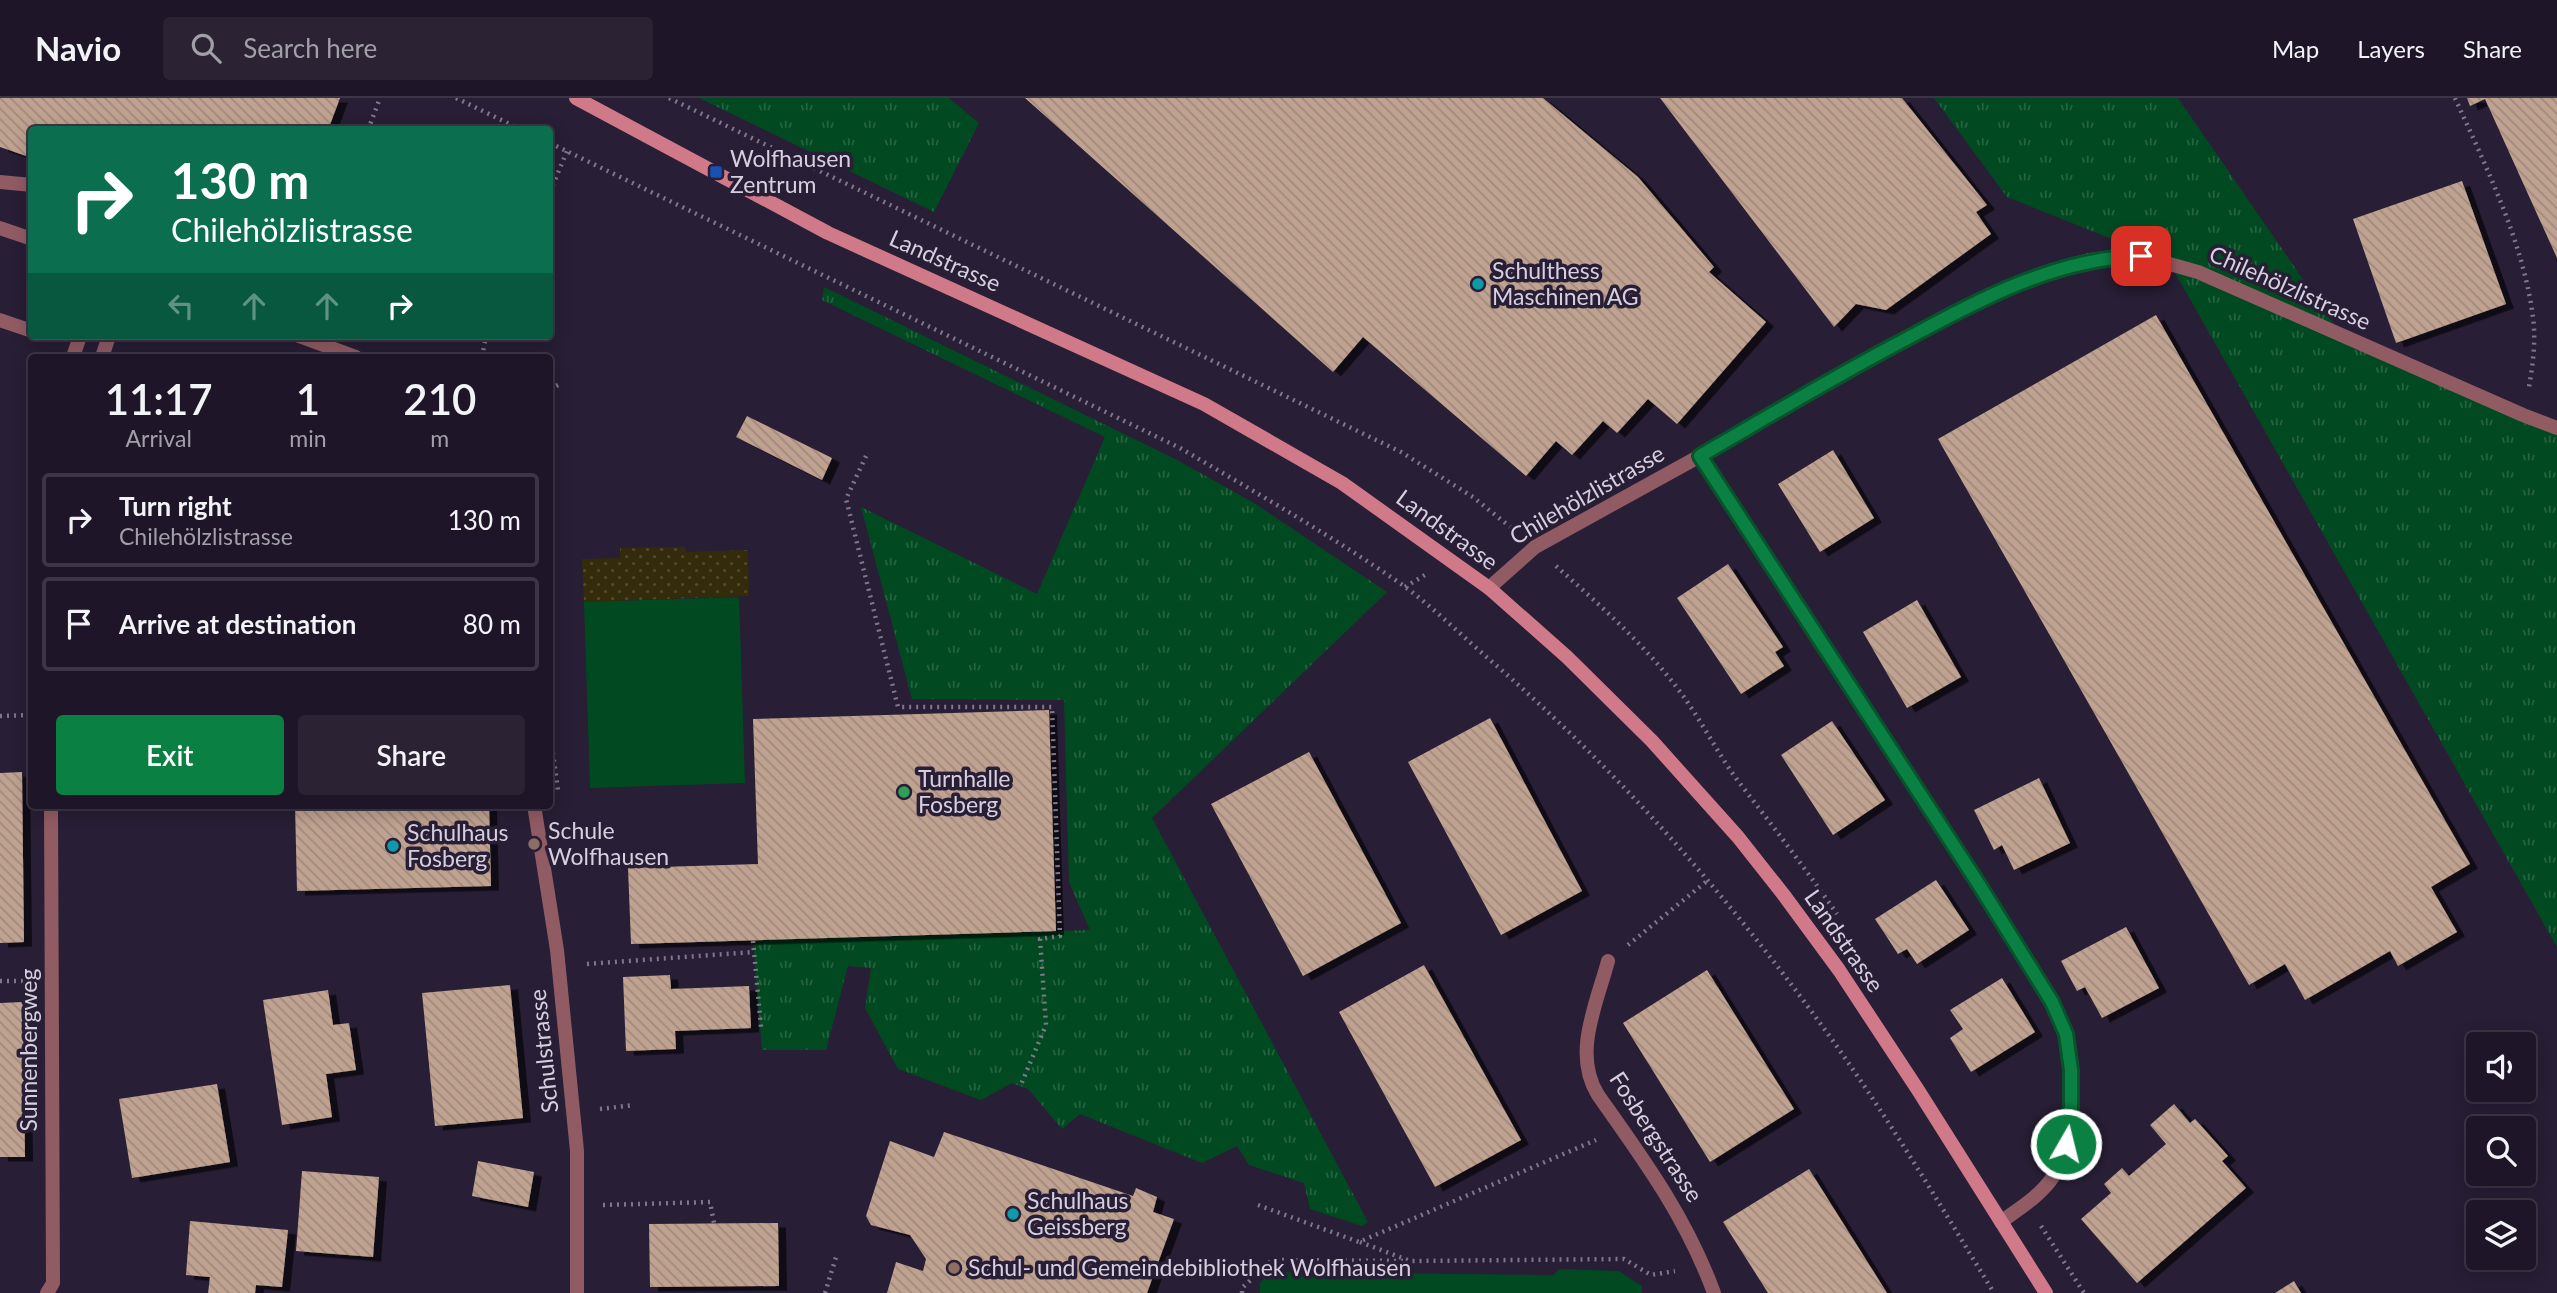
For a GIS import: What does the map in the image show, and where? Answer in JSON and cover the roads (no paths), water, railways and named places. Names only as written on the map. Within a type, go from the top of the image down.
[{"type":"main road","name":"Landstrasse","points":[[576,98],[828,233],[1205,404],[1342,483],[1489,588],[1607,695],[1698,792],[1768,875],[1846,981],[2046,1293]]},
{"type":"street","points":[[0,182],[28,185]]},
{"type":"street","points":[[0,228],[28,238]]},
{"type":"street","name":"Chilehölzlistrasse","points":[[1489,588],[1535,547],[1700,456],[1837,376],[1939,321],[2053,271],[2089,260],[2141,256],[2198,272],[2557,428]]},
{"type":"street","points":[[0,320],[28,330]]},
{"type":"street","points":[[310,340],[348,354]]},
{"type":"street","points":[[1700,456],[1978,883],[2042,984],[2060,1018],[2071,1070],[2070,1124],[2066,1144],[2055,1173],[2041,1191],[2001,1222]]},
{"type":"street","name":"Sunnenbergweg","points":[[47,1293],[53,1283],[51,809]]},
{"type":"street","name":"Schulstrasse","points":[[535,809],[557,950],[577,1152],[577,1293]]},
{"type":"street","name":"Fosbergstrasse","points":[[1608,961],[1587,1042],[1586,1059],[1593,1086],[1649,1164],[1689,1233],[1714,1293]]},
{"type":"place","name":"Wolfhausen Zentrum","points":[[716,172]]},
{"type":"place","name":"Schulthess Maschinen AG","points":[[1478,284]]},
{"type":"place","name":"Turnhalle Fosberg","points":[[904,792]]},
{"type":"place","name":"Schule Wolfhausen","points":[[534,844]]},
{"type":"place","name":"Schulhaus Fosberg","points":[[393,846]]},
{"type":"place","name":"Schulhaus Geissberg","points":[[1013,1214]]},
{"type":"place","name":"Schul- und Gemeindebibliothek Wolfhausen","points":[[954,1268]]}]
